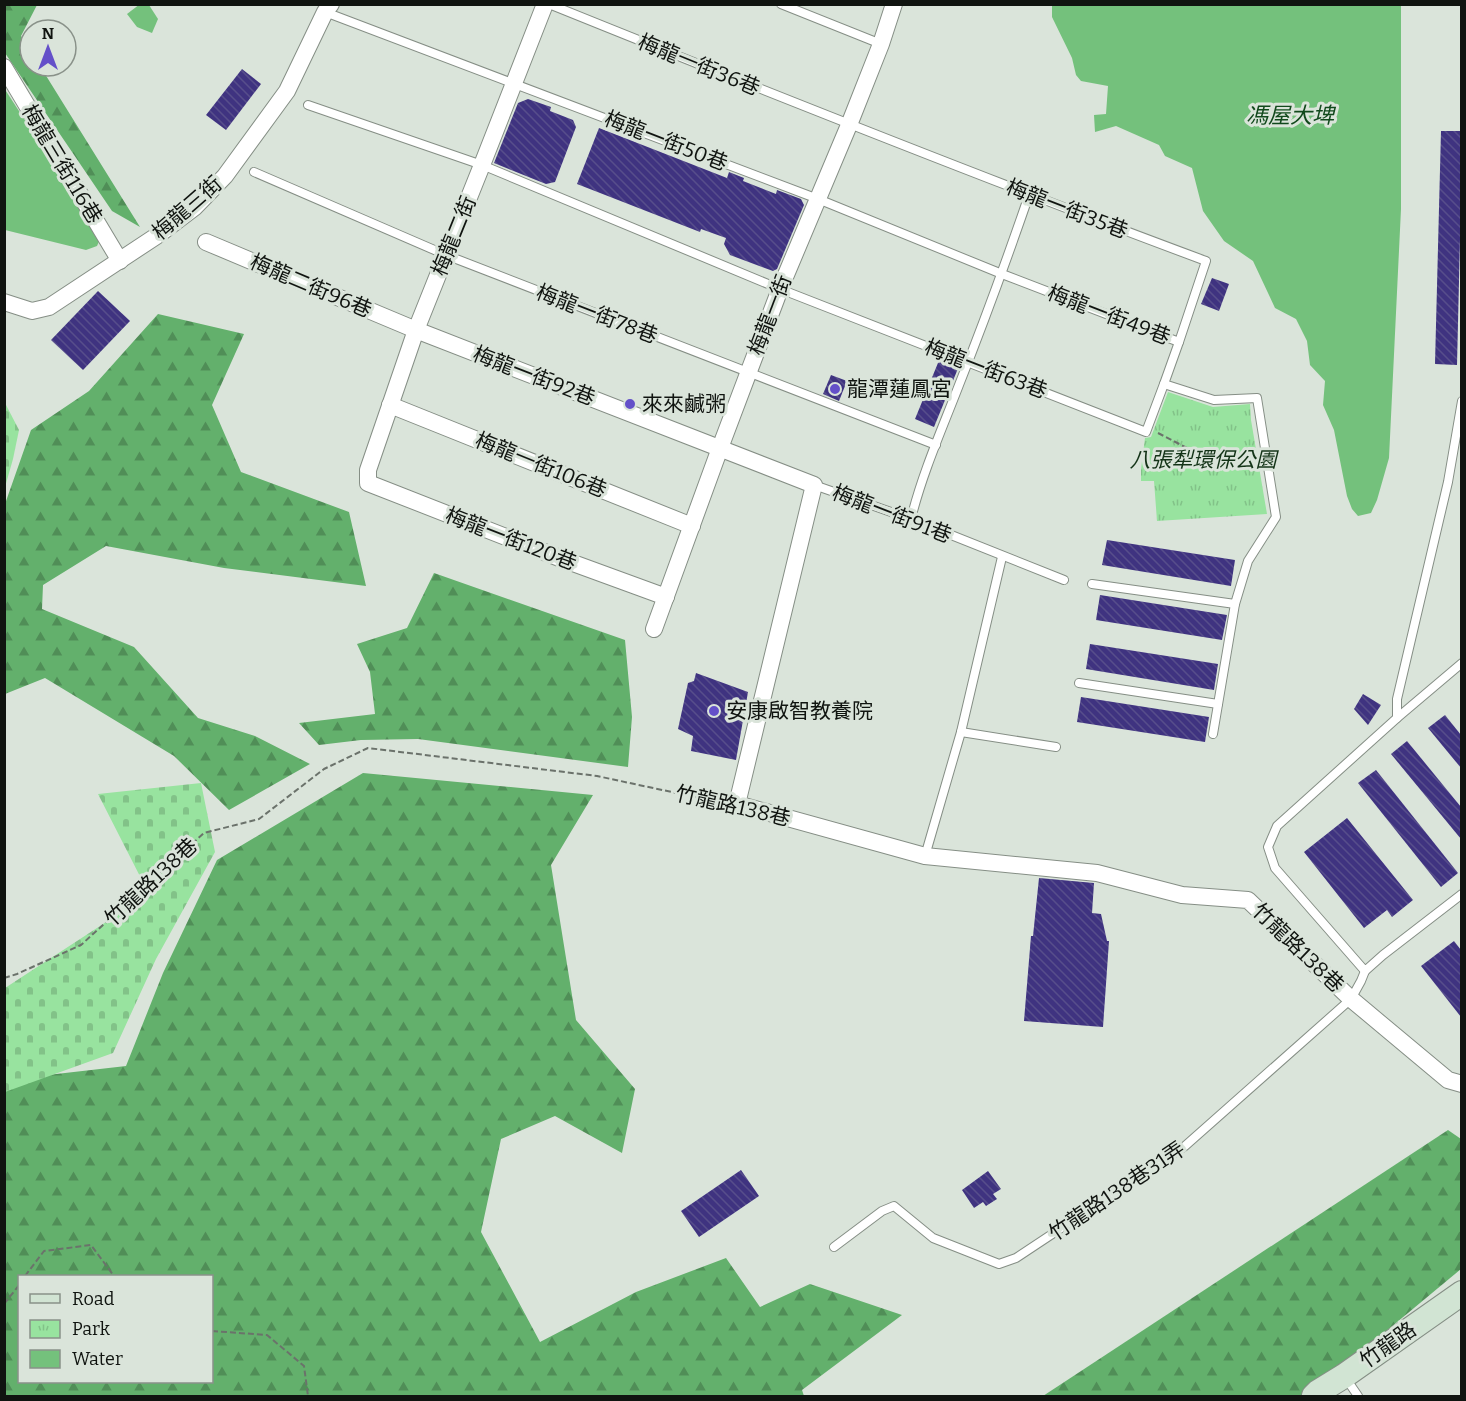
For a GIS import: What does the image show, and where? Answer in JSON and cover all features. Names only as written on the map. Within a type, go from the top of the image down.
[{"type":"street","name":"梅龍二街","points":[[368,470],[416,330],[547,4]]},
{"type":"street","name":"梅龍一街","points":[[654,629],[780,289],[849,125],[894,4]]},
{"type":"street","name":"梅龍三街","points":[[4,302],[32,311],[49,307],[158,235],[195,207],[225,176],[287,91],[328,8]]},
{"type":"street","name":"梅龍三街116巷","points":[[4,67],[120,261]]},
{"type":"street","name":"梅龍二街96巷","points":[[206,242],[416,330]]},
{"type":"street","name":"梅龍一街92巷","points":[[416,330],[720,448]]},
{"type":"street","name":"梅龍一街106巷","points":[[390,405],[692,526]]},
{"type":"street","name":"梅龍一街91巷","points":[[720,448],[814,485]]},
{"type":"street","name":"梅龍一街120巷","points":[[368,470],[368,483],[666,597]]},
{"type":"street","points":[[737,804],[814,485]]},
{"type":"street","name":"竹龍路138巷","points":[[737,804],[925,856],[1097,873],[1182,895],[1248,900],[1351,999],[1448,1080],[1461,1084]]},
{"type":"street","name":"竹龍路","points":[[1314,1396],[1461,1293]]},
{"type":"lane","name":"梅龍一街36巷","points":[[547,4],[849,125]]},
{"type":"lane","points":[[782,4],[881,44]]},
{"type":"lane","name":"梅龍一街50巷","points":[[328,8],[514,83],[818,199]]},
{"type":"lane","name":"梅龍一街63巷","points":[[308,105],[483,165],[780,289],[1146,432],[1148,427]]},
{"type":"lane","name":"梅龍一街35巷","points":[[849,125],[1206,261],[1179,342]]},
{"type":"lane","name":"梅龍一街78巷","points":[[254,172],[446,255],[936,445]]},
{"type":"lane","points":[[911,519],[936,445],[1002,274],[1029,195]]},
{"type":"lane","name":"梅龍一街49巷","points":[[818,199],[1002,274],[1179,342],[1164,384]]},
{"type":"lane","points":[[1148,427],[1164,384],[1214,400],[1257,398],[1276,517],[1248,561],[1235,604],[1213,734]]},
{"type":"lane","points":[[1397,718],[1397,699],[1448,482],[1461,401]]},
{"type":"lane","name":"梅龍一街91巷","points":[[814,485],[911,519],[1064,580]]},
{"type":"lane","points":[[925,856],[961,732],[1002,557]]},
{"type":"lane","points":[[1092,584],[1235,604]]},
{"type":"lane","points":[[1461,663],[1277,826],[1268,847],[1275,868],[1365,971],[1461,894]]},
{"type":"lane","points":[[1079,683],[1218,704]]},
{"type":"lane","points":[[961,732],[1056,747]]},
{"type":"lane","name":"竹龍路138巷31弄","points":[[834,1247],[882,1211],[894,1206],[933,1238],[999,1264],[1016,1258],[1185,1146],[1351,999],[1365,971]]},
{"type":"lane","points":[[1344,1376],[1358,1396]]},
{"type":"path","points":[[1148,427],[1222,466]]},
{"type":"path","name":"竹龍路138巷","points":[[4,978],[81,945],[204,833],[259,819],[324,769],[368,748],[597,776],[727,804],[737,804]]},
{"type":"path","points":[[26,1275],[44,1251],[91,1245],[113,1275]]},
{"type":"path","points":[[4,1304],[18,1286]]},
{"type":"path","points":[[213,1331],[267,1335],[304,1366],[308,1396]]},
{"type":"green space","points":[[4,5],[37,5],[30,18],[18,18],[18,72],[5,53]]},
{"type":"green space","points":[[22,78],[47,78],[140,227],[112,211]]},
{"type":"green space","points":[[158,314],[244,334],[212,405],[241,472],[349,512],[366,586],[224,568],[106,546],[43,585],[42,609],[134,647],[198,718],[255,736],[310,764],[229,810],[174,756],[45,678],[5,694],[5,504],[31,430],[89,391]]},
{"type":"green space","name":"八張犁環保公園","points":[[1168,392],[1213,407],[1250,404],[1267,514],[1157,521],[1154,481],[1141,481],[1141,469],[1145,438],[1151,437]]},
{"type":"green space","points":[[5,403],[19,430],[5,487]]},
{"type":"green space","points":[[434,573],[625,640],[632,717],[628,767],[418,739],[361,740],[319,745],[299,723],[375,714],[370,672],[357,644],[407,628]]},
{"type":"green space","points":[[363,773],[593,795],[551,865],[576,1020],[635,1089],[622,1153],[555,1116],[501,1139],[481,1232],[540,1342],[636,1292],[726,1258],[760,1307],[810,1284],[902,1315],[802,1390],[804,1396],[5,1396],[4,1080],[126,1066],[163,973],[217,860]]},
{"type":"green space","points":[[201,783],[215,852],[156,959],[113,1053],[5,1092],[5,988],[149,894],[98,794]]},
{"type":"green space","points":[[1448,1130],[1461,1139],[1461,1269],[1308,1396],[1043,1396]]},
{"type":"water","points":[[140,4],[149,5],[158,19],[152,33],[137,27],[127,14]]},
{"type":"water","name":"馮屋大埤","points":[[1052,5],[1401,5],[1401,209],[1389,458],[1371,513],[1358,516],[1352,509],[1347,496],[1334,430],[1323,405],[1325,381],[1310,365],[1307,341],[1296,319],[1275,308],[1253,261],[1224,241],[1203,211],[1192,168],[1165,156],[1159,145],[1116,126],[1095,132],[1094,115],[1106,114],[1108,86],[1081,81],[1076,75],[1072,58],[1052,17]]},
{"type":"water","points":[[4,88],[101,237],[97,246],[86,250],[5,230]]},
{"type":"building","points":[[242,69],[261,84],[226,130],[206,115]]},
{"type":"building","points":[[528,99],[551,107],[550,111],[573,120],[576,127],[555,182],[546,184],[494,163],[518,103]]},
{"type":"building","points":[[599,128],[727,178],[729,172],[744,178],[743,181],[776,194],[777,190],[801,199],[804,205],[777,269],[773,271],[730,255],[724,244],[726,238],[701,229],[700,232],[577,184]]},
{"type":"building","points":[[1441,131],[1461,131],[1457,365],[1435,364]]},
{"type":"building","points":[[1212,278],[1229,284],[1219,311],[1201,304]]},
{"type":"building","points":[[98,291],[130,321],[83,370],[51,340]]},
{"type":"building","points":[[940,358],[959,366],[934,427],[915,419]]},
{"type":"building","name":"龍潭蓮鳳宮","points":[[831,375],[847,381],[839,401],[823,394]]},
{"type":"building","points":[[1107,540],[1235,560],[1231,586],[1102,565]]},
{"type":"building","points":[[1100,595],[1227,615],[1222,640],[1096,620]]},
{"type":"building","points":[[1090,644],[1218,664],[1214,690],[1086,669]]},
{"type":"building","name":"安康啟智教養院","points":[[696,673],[748,692],[736,760],[691,751],[693,736],[678,729],[688,683],[694,681]]},
{"type":"building","points":[[1363,694],[1381,705],[1368,725],[1354,709]]},
{"type":"building","points":[[1081,697],[1209,717],[1205,742],[1077,722]]},
{"type":"building","points":[[1445,715],[1461,735],[1461,768],[1428,728]]},
{"type":"building","points":[[1407,741],[1461,807],[1461,839],[1391,754]]},
{"type":"building","points":[[1376,770],[1458,873],[1441,887],[1358,783]]},
{"type":"building","points":[[1347,818],[1413,900],[1392,917],[1387,910],[1364,928],[1304,852]]},
{"type":"building","points":[[1039,878],[1094,883],[1092,913],[1101,914],[1107,941],[1109,941],[1103,1027],[1024,1021],[1031,936],[1033,936]]},
{"type":"building","points":[[1454,941],[1461,950],[1461,1017],[1421,966]]},
{"type":"building","points":[[741,1170],[759,1196],[699,1237],[681,1211]]},
{"type":"building","points":[[988,1171],[1001,1189],[993,1194],[997,1199],[986,1206],[983,1202],[974,1208],[962,1190]]},
{"type":"place","name":"龍潭蓮鳳宮","points":[[835,389]]},
{"type":"place","name":"來來鹹粥","points":[[630,404]]},
{"type":"place","name":"安康啟智教養院","points":[[714,711]]}]
